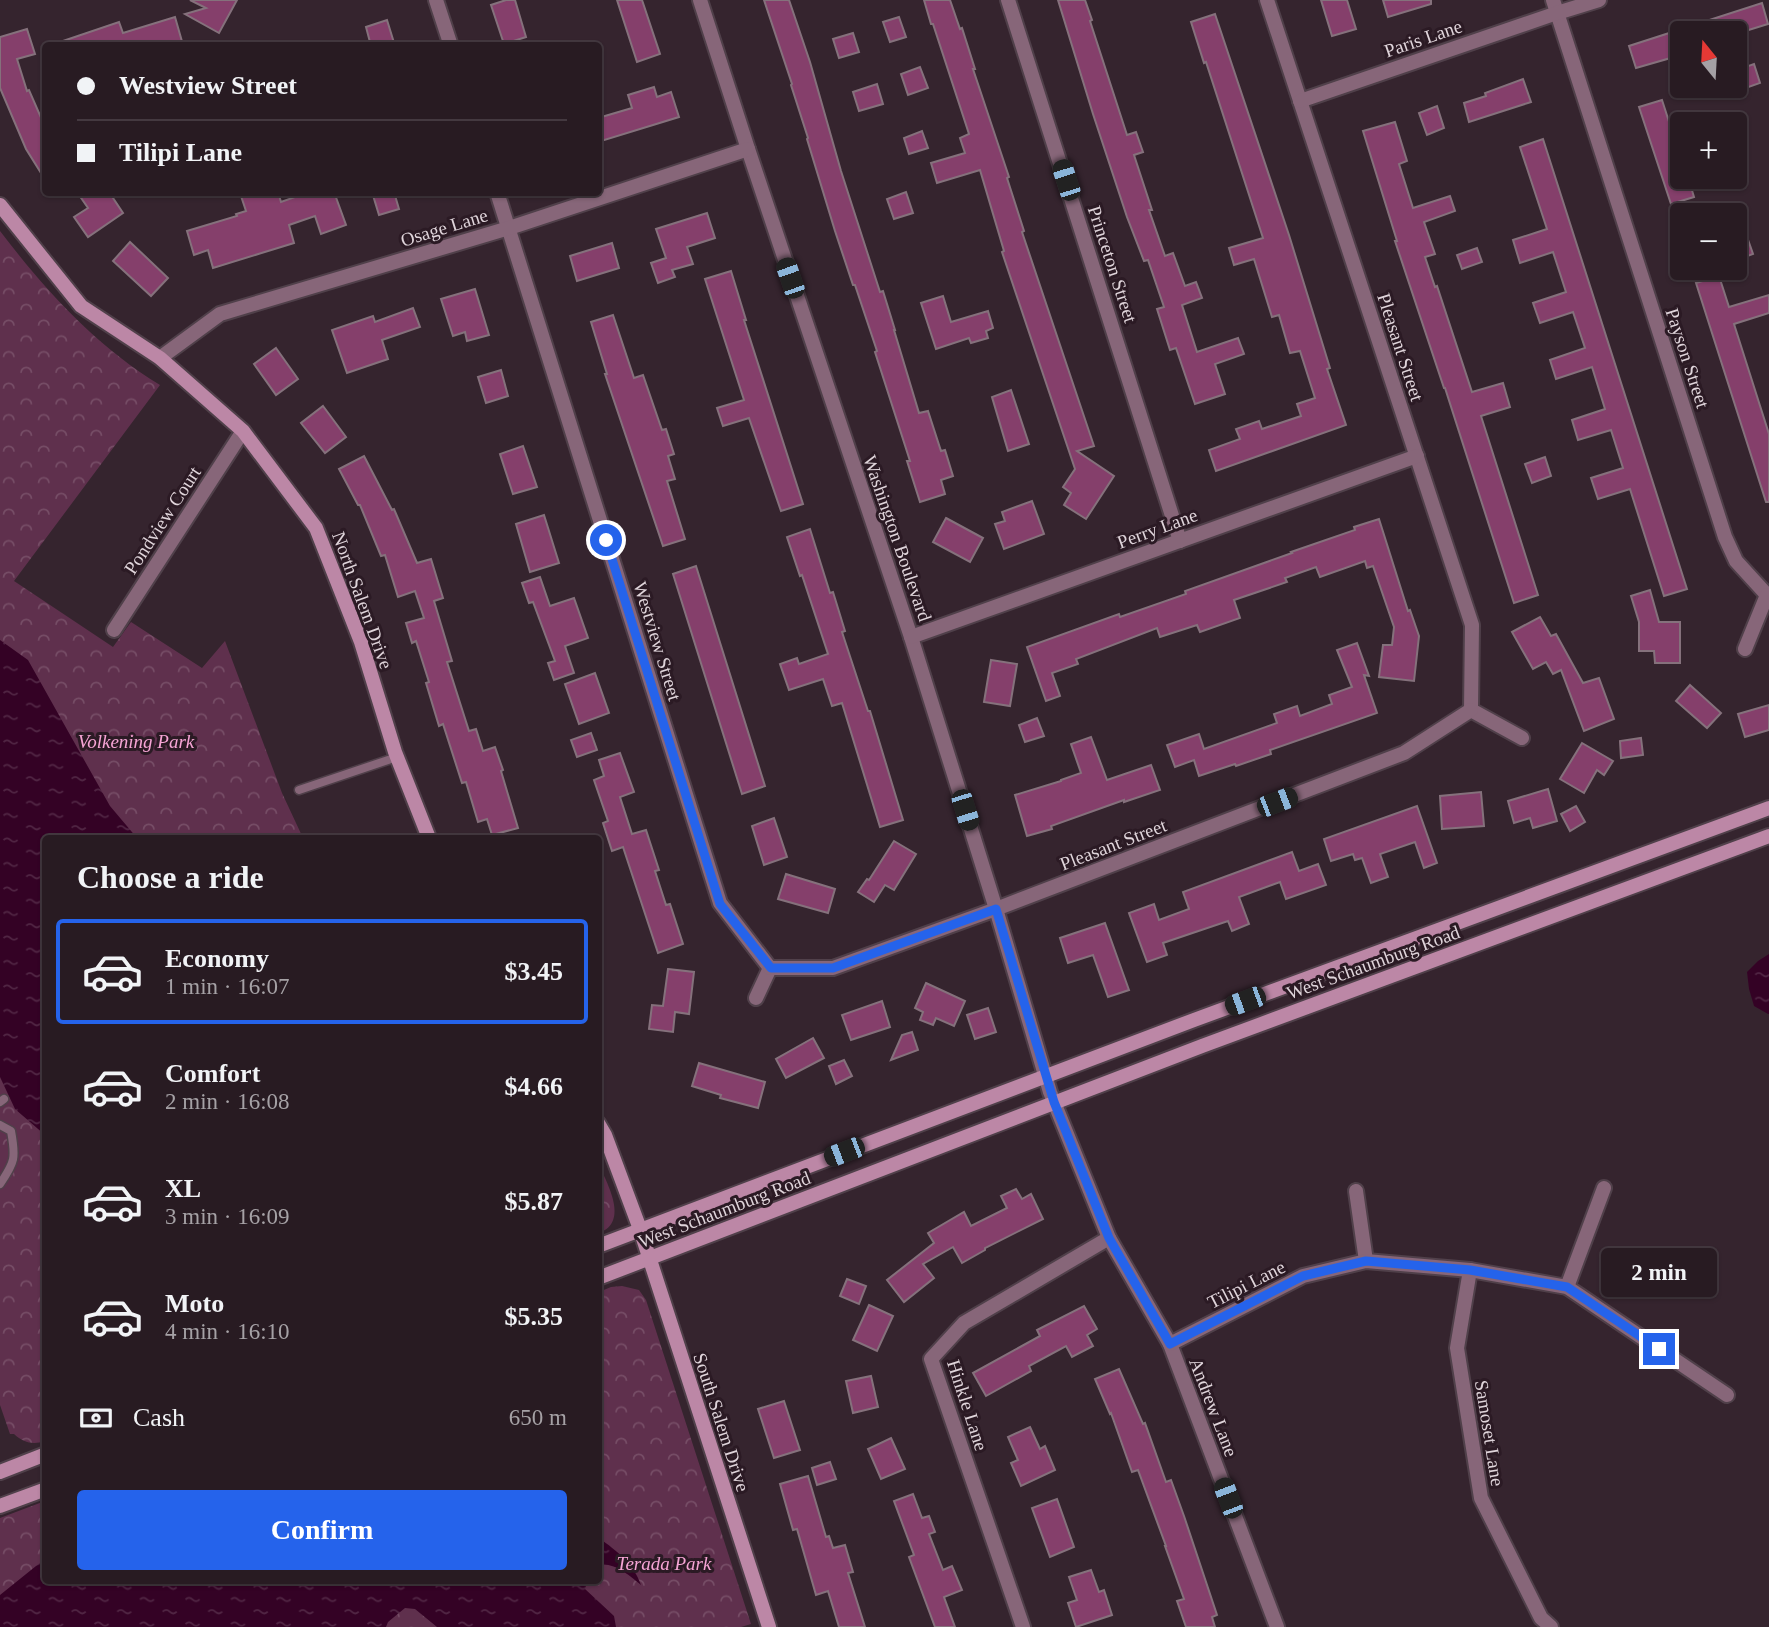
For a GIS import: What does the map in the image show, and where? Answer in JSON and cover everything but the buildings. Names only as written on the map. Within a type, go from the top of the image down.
[{"type":"main road","name":"North Salem Drive","points":[[0,205],[81,306],[160,358],[243,431],[316,528],[361,642],[397,757],[428,835]]},
{"type":"main road","name":"West Schaumburg Road","points":[[602,1244],[1045,1076],[1769,808]]},
{"type":"main road","name":"West Schaumburg Road","points":[[602,1277],[1052,1097],[1202,1046],[1769,836]]},
{"type":"main road","points":[[602,1130],[640,1229]]},
{"type":"main road","name":"South Salem Drive","points":[[640,1229],[769,1627]]},
{"type":"main road","points":[[0,1472],[42,1456]]},
{"type":"main road","points":[[0,1506],[42,1490]]},
{"type":"street","points":[[436,0],[450,42]]},
{"type":"street","name":"Washington Boulevard","points":[[700,0],[747,149],[911,637],[1052,1097]]},
{"type":"street","name":"Princeton Street","points":[[1008,0],[1180,541]]},
{"type":"street","name":"Pleasant Street","points":[[996,909],[1404,753],[1471,710],[1472,625],[1267,0]]},
{"type":"street","name":"Paris Lane","points":[[1300,101],[1555,6],[1599,0]]},
{"type":"street","name":"Payson Street","points":[[1555,6],[1725,537],[1736,561],[1768,596]]},
{"type":"street","name":"Osage Lane","points":[[160,358],[220,314],[509,228],[747,149]]},
{"type":"street","name":"Westview Street","points":[[499,196],[720,904],[771,968]]},
{"type":"street","name":"Pondview Court","points":[[114,630],[243,431]]},
{"type":"street","name":"Perry Lane","points":[[911,637],[1417,456]]},
{"type":"street","points":[[1745,649],[1768,596]]},
{"type":"street","points":[[1471,710],[1521,738]]},
{"type":"street","points":[[756,998],[771,968],[833,968],[996,909]]},
{"type":"street","name":"Andrew Lane","points":[[1052,1097],[1109,1238],[1170,1344],[1277,1627]]},
{"type":"street","points":[[1567,1287],[1604,1188]]},
{"type":"street","points":[[1356,1191],[1366,1261]]},
{"type":"street","name":"Hinkle Lane","points":[[1023,1627],[931,1359],[964,1323],[1109,1238]]},
{"type":"street","name":"Tilipi Lane","points":[[1170,1344],[1303,1276],[1366,1261],[1470,1270],[1567,1287],[1727,1395]]},
{"type":"street","name":"Samoset Lane","points":[[1470,1270],[1457,1348],[1481,1498],[1541,1618],[1551,1627]]},
{"type":"lane","points":[[299,790],[397,757]]},
{"type":"lane","points":[[0,1125],[11,1131],[14,1148],[13,1164],[0,1184]]},
{"type":"green space","name":"Volkening Park","points":[[0,231],[73,316],[114,353],[160,385],[14,581],[113,647],[131,622],[202,668],[225,641],[282,793],[302,835],[42,835],[42,1442],[29,1442],[10,1434],[0,1405]]},
{"type":"green space","points":[[602,1172],[614,1201],[613,1220],[602,1231]]},
{"type":"green space","name":"Terada Park","points":[[622,1286],[639,1290],[646,1300],[751,1624],[741,1627],[0,1627],[0,1518],[42,1502],[42,1584],[602,1584],[602,1291]]},
{"type":"water","points":[[0,640],[28,660],[110,806],[134,835],[42,835],[42,1132],[15,1109],[0,1077]]},
{"type":"water","points":[[1769,954],[1768,1014],[1754,1006],[1747,972]]},
{"type":"water","points":[[602,1540],[629,1564],[641,1585],[627,1574],[602,1565]]},
{"type":"water","points":[[42,1560],[42,1584],[587,1584],[585,1589],[614,1616],[616,1627],[437,1627],[415,1609],[405,1608],[388,1622],[386,1627],[0,1627],[0,1595]]},
{"type":"route","points":[[606,540],[720,904],[771,968],[833,968],[996,909],[1054,1102],[1109,1238],[1170,1344],[1303,1276],[1366,1261],[1470,1270],[1567,1287],[1659,1349]]}]
